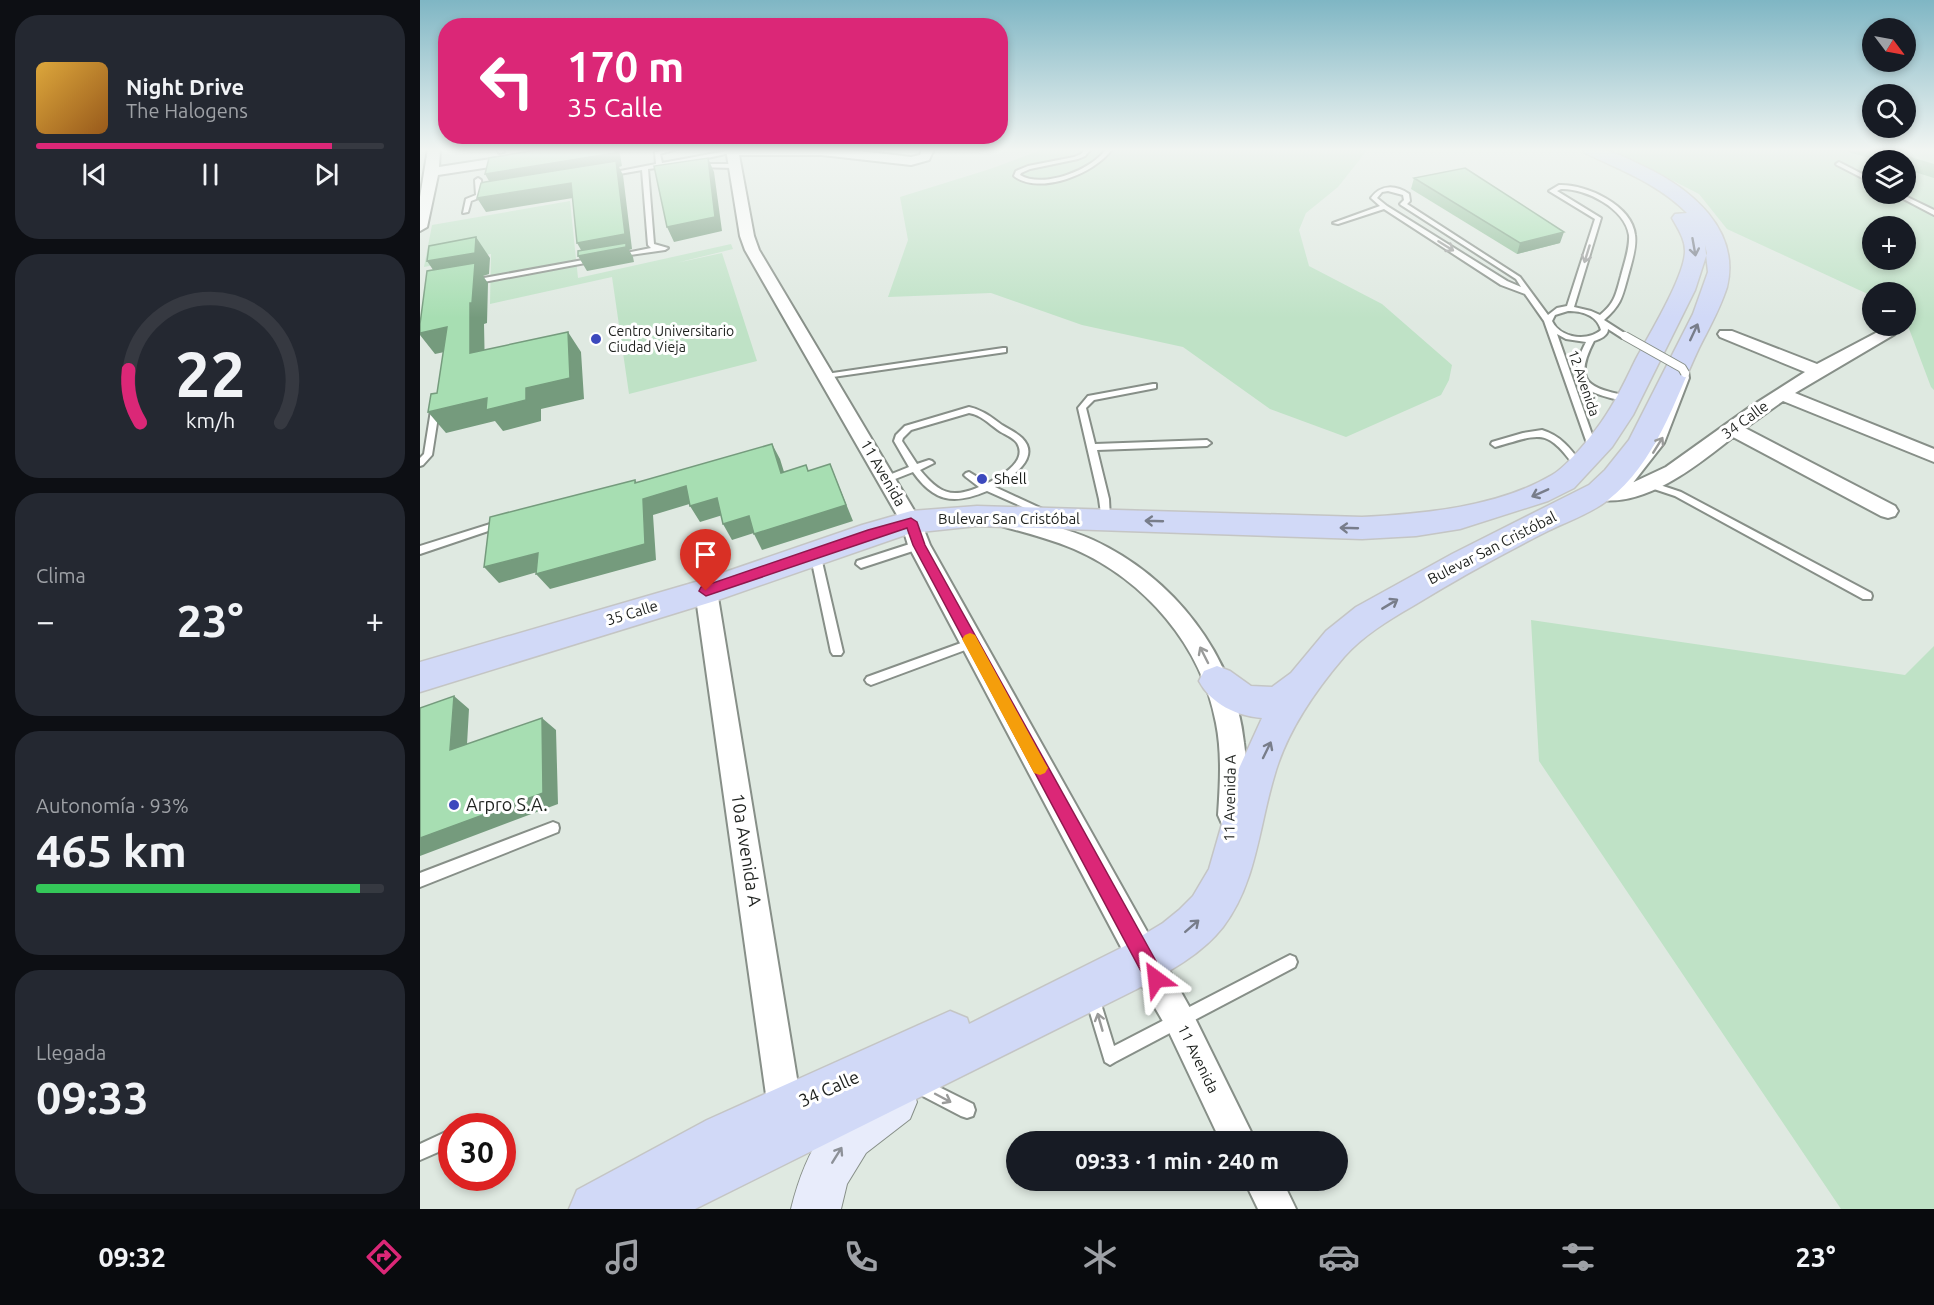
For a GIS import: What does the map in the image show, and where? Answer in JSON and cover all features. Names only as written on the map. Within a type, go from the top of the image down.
[{"type":"main road","name":"Bulevar San Cristóbal","points":[[915,534],[952,517],[1105,519],[1362,528],[1416,525],[1460,518],[1538,494],[1564,481],[1602,441],[1620,416],[1688,281],[1695,262],[1694,239],[1680,215],[1670,205]]},
{"type":"main road","name":"Bulevar San Cristóbal","points":[[1144,959],[1176,940],[1207,912],[1228,877],[1257,770],[1304,681],[1354,625],[1446,569],[1609,492],[1663,405],[1683,356],[1712,296],[1720,266],[1715,241],[1709,228],[1691,205]]},
{"type":"main road","name":"35 Calle","points":[[420,677],[716,580],[815,553],[873,533],[915,534]]},
{"type":"main road","points":[[420,669],[873,533]]},
{"type":"main road","points":[[1217,681],[1228,693],[1244,701],[1262,704],[1280,701],[1294,693],[1304,681]]},
{"type":"main road","name":"34 Calle","points":[[635,1209],[964,1053],[1144,959]]},
{"type":"main road","name":"34 Calle","points":[[596,1209],[637,1183],[785,1109],[960,1031],[1082,991]]},
{"type":"main road","points":[[816,1209],[824,1175],[849,1136],[878,1112],[964,1053]]},
{"type":"street","points":[[420,226],[422,205]]},
{"type":"street","name":"11 Avenida","points":[[742,205],[752,250],[886,479],[972,643],[1179,1019],[1234,1131]]},
{"type":"street","points":[[1726,334],[1816,370]]},
{"type":"street","name":"34 Calle","points":[[1609,492],[1648,484],[1689,462],[1816,370],[1880,336]]},
{"type":"street","points":[[1781,394],[1934,456]]},
{"type":"street","points":[[1732,429],[1888,511]]},
{"type":"street","name":"11 Avenida A","points":[[999,518],[1087,546],[1113,560],[1150,588],[1175,613],[1199,645],[1217,681],[1229,723],[1234,774],[1228,877]]},
{"type":"street","name":"10a Avenida A","points":[[716,580],[785,1109]]},
{"type":"street","points":[[1268,1191],[1278,1209]]},
{"type":"lane","points":[[465,212],[467,205]]},
{"type":"lane","points":[[467,283],[665,248],[655,248],[651,245],[648,205]]},
{"type":"lane","name":"12 Avenida","points":[[1405,205],[1518,278],[1549,323],[1586,457]]},
{"type":"lane","points":[[1577,205],[1598,218]]},
{"type":"lane","points":[[1602,321],[1613,307],[1623,280],[1633,237],[1626,218],[1609,205]]},
{"type":"lane","points":[[1919,205],[1934,213]]},
{"type":"lane","name":"12 Avenida","points":[[1385,207],[1504,283],[1527,292]]},
{"type":"lane","points":[[1336,223],[1385,207]]},
{"type":"lane","points":[[1570,309],[1600,214],[1626,218]]},
{"type":"lane","points":[[1591,339],[1566,336],[1549,323],[1551,313],[1570,309],[1586,312],[1682,368],[1685,373],[1660,443],[1609,492]]},
{"type":"lane","name":"12 Avenida","points":[[1602,321],[1605,331],[1602,335],[1591,339],[1578,365],[1580,378],[1590,388],[1604,394],[1628,399]]},
{"type":"lane","points":[[826,376],[1003,351]]},
{"type":"lane","points":[[1105,519],[1104,499],[1083,405],[1091,398],[1153,386]]},
{"type":"lane","points":[[420,463],[428,455],[438,392]]},
{"type":"lane","points":[[962,411],[979,412],[1016,437],[1024,449],[1018,466],[1009,475],[962,497],[949,496],[934,490],[915,468],[898,441],[903,432],[962,411]]},
{"type":"lane","points":[[1495,444],[1540,431],[1549,433],[1567,448],[1586,457]]},
{"type":"lane","points":[[1093,447],[1207,443]]},
{"type":"lane","points":[[886,479],[929,463]]},
{"type":"lane","points":[[969,475],[986,487],[1040,510],[1051,518]]},
{"type":"lane","points":[[1648,484],[1678,494],[1867,596]]},
{"type":"lane","points":[[420,550],[508,522]]},
{"type":"lane","points":[[861,564],[915,534]]},
{"type":"lane","points":[[815,553],[837,652]]},
{"type":"lane","points":[[871,680],[972,643]]},
{"type":"lane","points":[[420,880],[553,828]]},
{"type":"lane","points":[[1082,991],[1110,1057],[1290,962]]},
{"type":"lane","points":[[919,1085],[967,1110]]},
{"type":"lane","points":[[420,1152],[438,1144]]},
{"type":"green space","points":[[545,205],[570,205],[578,278],[731,244],[733,249],[676,263],[722,253],[757,361],[629,394],[612,277],[490,304],[491,254],[424,267],[432,225]]},
{"type":"green space","points":[[902,205],[1315,205],[1306,213],[1299,230],[1309,266],[1382,304],[1452,365],[1449,380],[1441,395],[1346,437],[1270,409],[1183,347],[1082,325],[991,293],[888,297],[908,240]]},
{"type":"green space","points":[[1708,205],[1934,205],[1934,390],[1912,336],[1916,336],[1916,282],[1862,282],[1862,291],[1727,229]]},
{"type":"green space","points":[[1531,620],[1905,675],[1934,646],[1934,1209],[1841,1209],[1539,761]]},
{"type":"building","points":[[573,205],[621,205],[625,234],[577,243]]},
{"type":"building","points":[[662,205],[714,205],[715,217],[667,227]]},
{"type":"building","points":[[1459,205],[1523,205],[1564,232],[1520,243]]},
{"type":"building","points":[[476,237],[475,253],[427,261],[429,246]]},
{"type":"building","points":[[626,243],[626,247],[578,256],[578,251]]},
{"type":"building","points":[[475,263],[472,303],[470,303],[470,353],[568,332],[570,378],[526,388],[526,400],[486,410],[487,398],[428,412],[431,394],[437,393],[447,327],[420,333],[427,271]]},
{"type":"building","points":[[772,444],[781,473],[806,465],[808,471],[830,464],[846,505],[754,534],[749,516],[723,524],[717,498],[690,506],[686,486],[643,499],[645,544],[536,574],[538,553],[484,567],[490,517],[635,480],[635,483]]},
{"type":"building","points":[[454,696],[450,750],[542,718],[543,793],[420,838],[420,708]]},
{"type":"slow traffic","points":[[970,639],[1040,768]]},
{"type":"place","name":"Centro Universitario Ciudad Vieja","points":[[596,339]]},
{"type":"place","name":"Shell","points":[[982,479]]},
{"type":"place","name":"Arpro S.A.","points":[[454,805]]},
{"type":"route","points":[[706,591],[911,522],[919,545],[1156,979]]}]
